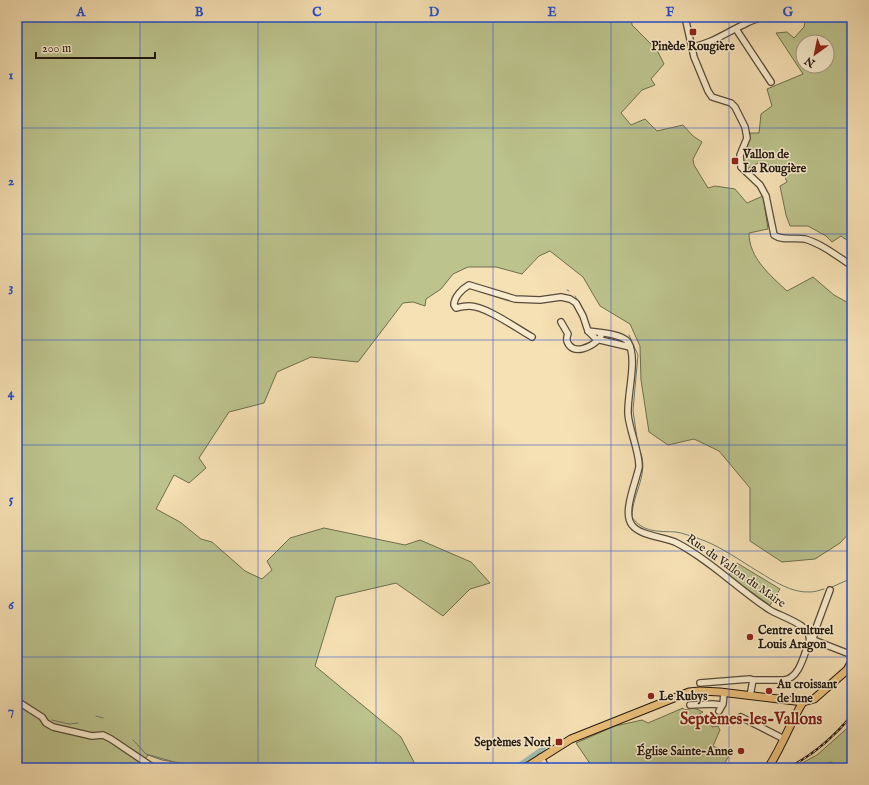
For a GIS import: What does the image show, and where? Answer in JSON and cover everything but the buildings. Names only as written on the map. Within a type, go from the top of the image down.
[{"type":"main road","points":[[525,768],[571,739],[675,696],[689,692],[700,691],[724,693],[803,702],[814,700],[847,670],[852,661]]},
{"type":"main road","points":[[768,768],[803,702]]},
{"type":"main road","points":[[531,768],[542,758]]},
{"type":"street","points":[[685,17],[694,57],[710,95],[716,99],[731,103],[741,118],[747,138],[740,155],[740,167],[764,190],[774,235],[781,238],[805,239],[822,247],[852,266]]},
{"type":"street","points":[[692,47],[700,46],[744,24],[763,17]]},
{"type":"street","points":[[736,29],[771,82]]},
{"type":"street","points":[[532,337],[487,311],[467,306],[456,308],[454,302],[464,288],[469,285],[515,299],[540,300],[566,298],[576,303],[591,336],[599,340],[618,343],[630,347]]},
{"type":"street","points":[[560,322],[568,334],[566,339],[568,344],[575,350],[579,350],[599,340],[602,333]]},
{"type":"street","points":[[588,331],[621,336],[628,342],[630,347]]},
{"type":"street","name":"Rue du Vallon du Maire","points":[[630,347],[632,358],[628,414],[639,463],[628,512],[631,524],[640,531],[669,540],[689,550],[722,572],[753,598],[774,613],[805,628],[812,639]]},
{"type":"street","points":[[700,683],[750,679],[784,680],[791,678],[799,668],[812,639],[830,590]]},
{"type":"street","points":[[812,639],[852,655]]},
{"type":"street","points":[[750,696],[753,680]]},
{"type":"street","points":[[690,705],[707,704],[720,708],[723,704],[724,693]]},
{"type":"street","points":[[17,701],[42,717],[46,723],[53,727],[92,736],[103,735],[112,739],[154,768]]},
{"type":"street","points":[[741,718],[784,739]]},
{"type":"street","points":[[542,758],[546,768]]},
{"type":"green space","points":[[17,17],[631,17],[632,25],[657,50],[664,64],[651,79],[655,85],[642,90],[621,113],[631,125],[645,119],[657,131],[683,125],[693,136],[702,142],[693,159],[694,165],[708,188],[715,186],[735,189],[747,203],[763,196],[768,229],[749,233],[750,242],[762,265],[787,291],[813,277],[834,295],[852,305],[852,345],[850,348],[852,350],[852,530],[840,543],[815,559],[782,562],[750,541],[750,488],[719,451],[694,439],[668,445],[649,432],[641,380],[640,346],[630,324],[600,306],[583,277],[550,251],[539,256],[522,274],[496,267],[468,267],[453,274],[441,289],[426,299],[425,306],[413,302],[403,303],[358,362],[311,357],[277,372],[264,403],[229,412],[199,458],[206,468],[189,483],[174,475],[156,509],[180,522],[201,539],[212,542],[245,571],[262,579],[272,570],[267,561],[290,538],[324,528],[405,545],[420,540],[471,562],[490,583],[470,589],[443,616],[396,583],[336,597],[315,666],[401,737],[417,768],[196,768],[194,765],[162,760],[148,755],[142,764],[147,768],[17,768]]},
{"type":"green space","points":[[806,17],[852,17],[852,236],[848,241],[841,236],[832,242],[826,236],[808,226],[790,226],[786,215],[780,186],[787,182],[782,170],[760,162],[745,170],[743,164],[742,159],[750,138],[750,133],[759,133],[761,114],[772,106],[767,89],[803,74],[835,74],[835,34],[798,34],[804,27]]},
{"type":"green space","points":[[787,32],[794,38],[795,37],[795,62],[776,33]]},
{"type":"green space","points":[[737,563],[780,589],[770,605],[729,575]]},
{"type":"green space","points":[[683,708],[684,710],[694,708],[703,712],[692,718],[697,726],[710,720],[712,727],[718,726],[720,730],[713,746],[730,754],[722,768],[593,768],[576,743],[615,726],[642,720],[648,723]]},
{"type":"green space","points":[[852,724],[852,768],[843,768],[831,762],[813,768],[793,768],[817,755]]},
{"type":"waterway","points":[[575,296],[585,313]]},
{"type":"waterway","points":[[629,335],[638,355],[633,410],[637,439]]},
{"type":"waterway","points":[[639,449],[643,466],[632,517],[641,526],[646,529],[657,531],[679,532],[705,541],[729,553],[777,583],[796,591],[810,592],[824,589]]},
{"type":"waterway","points":[[832,587],[852,578]]},
{"type":"waterway","points":[[850,653],[852,646]]},
{"type":"waterway","points":[[30,706],[36,710]]},
{"type":"waterway","points":[[96,716],[103,718]]},
{"type":"waterway","points":[[52,720],[69,724],[78,723]]},
{"type":"waterway","points":[[133,740],[146,754],[171,761]]},
{"type":"waterway","points":[[517,768],[543,750]]},
{"type":"waterway","points":[[173,766],[177,768]]},
{"type":"railway","points":[[788,768],[823,745],[852,715]]},
{"type":"place","name":"Pinède Rougière","points":[[693,32]]},
{"type":"place","name":"Vallon de La Rougière","points":[[735,161]]},
{"type":"place","name":"Centre culturel Louis Aragon","points":[[750,637]]},
{"type":"place","name":"Au croissant de lune","points":[[769,691]]},
{"type":"place","name":"Le Rubys","points":[[651,696]]},
{"type":"place","name":"Septèmes Nord","points":[[559,742]]},
{"type":"place","name":"Église Sainte-Anne","points":[[741,751]]},
{"type":"district","name":"Septèmes-les-Vallons","points":[[751,720]]}]
